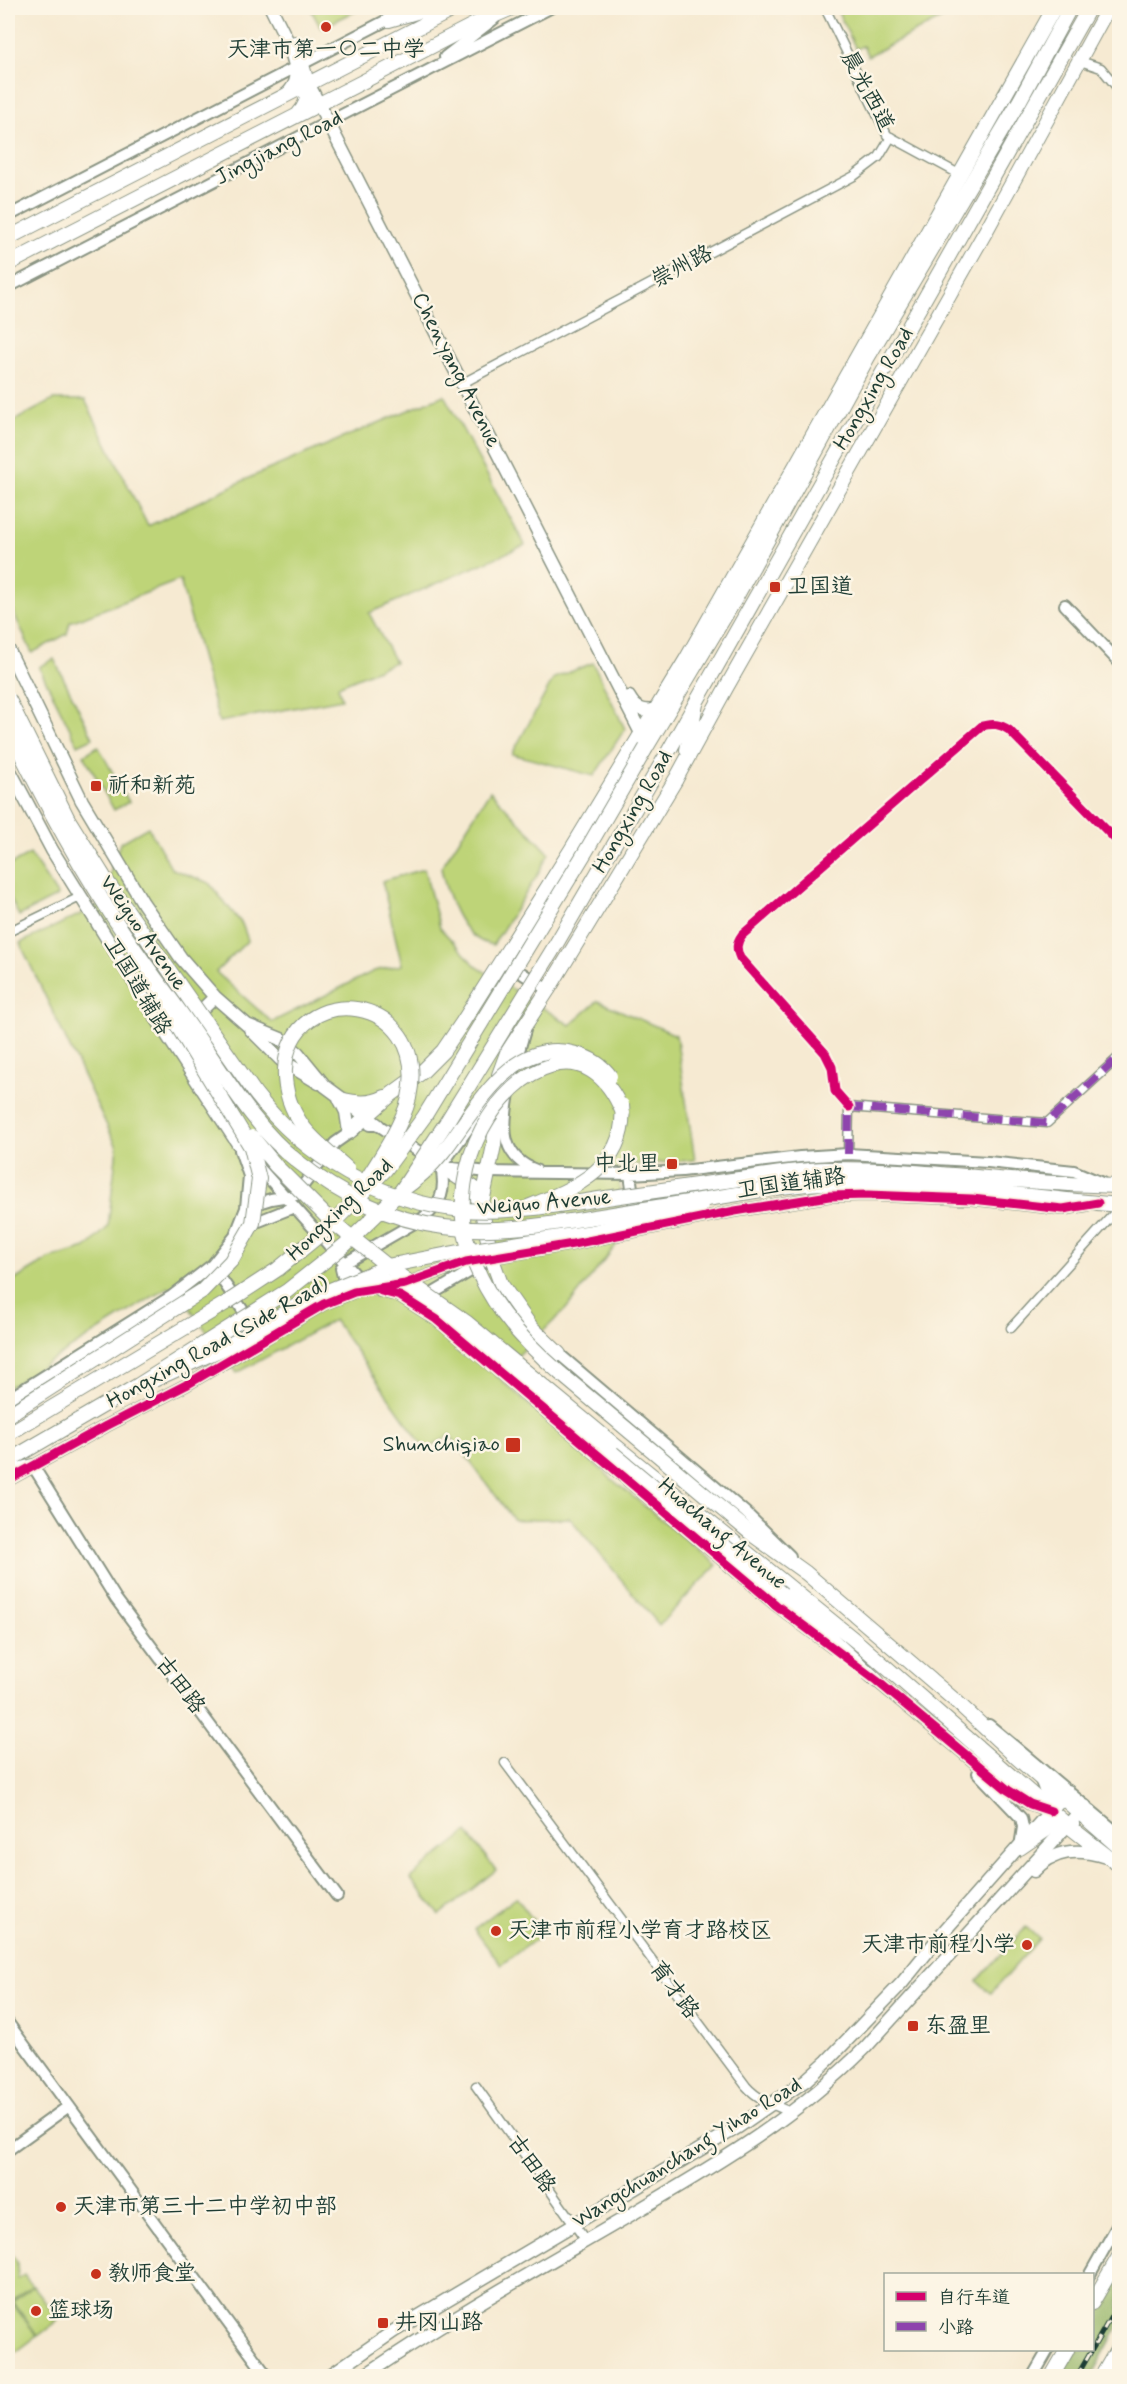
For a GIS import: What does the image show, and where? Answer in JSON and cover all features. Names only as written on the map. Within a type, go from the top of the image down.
[{"type":"main road","points":[[272,8],[293,45]]},
{"type":"main road","points":[[277,8],[304,74],[308,101],[296,116]]},
{"type":"main road","points":[[389,20],[430,8]]},
{"type":"main road","name":"Jingjiang Road","points":[[8,238],[284,97],[304,74],[456,8]]},
{"type":"main road","name":"Jingjiang Road","points":[[8,264],[475,24],[512,8]]},
{"type":"main road","points":[[349,1132],[392,1094],[422,1072],[443,1051],[501,960],[687,658],[1054,8]]},
{"type":"main road","name":"Hongxing Road","points":[[13,1431],[226,1303],[278,1269],[351,1206],[390,1163],[424,1117],[586,852],[734,601],[868,357],[1020,100],[1070,8]]},
{"type":"main road","name":"Hongxing Road","points":[[8,1461],[137,1386],[287,1291],[345,1244],[401,1191],[447,1123],[552,951],[667,754],[691,732],[696,703],[1089,8]]},
{"type":"main road","points":[[482,1207],[488,1172],[499,1132],[499,1086],[504,1060],[685,764],[691,732],[1080,61],[1108,8]]},
{"type":"main road","name":"Chenyang Avenue","points":[[304,74],[632,703],[642,710],[655,710]]},
{"type":"main road","name":"Chenyang Avenue","points":[[465,382],[641,733]]},
{"type":"main road","name":"Weiguo Avenue","points":[[8,649],[65,769],[100,833],[171,944],[215,997],[247,1025],[281,1039],[298,1053],[325,1086],[378,1125]]},
{"type":"main road","name":"Weiguo Avenue","points":[[8,698],[59,802],[104,878],[270,1112],[295,1138],[359,1178],[401,1198],[463,1210],[522,1209],[793,1172],[849,1170],[1070,1192],[1098,1203],[1119,1206]]},
{"type":"main road","points":[[655,710],[675,700]]},
{"type":"main road","name":"Weiguo Avenue","points":[[8,727],[58,827],[141,959],[158,995],[230,1110]]},
{"type":"main road","points":[[641,733],[646,748]]},
{"type":"main road","name":"卫国道辅路","points":[[8,767],[81,896],[170,1040],[238,1144]]},
{"type":"main road","points":[[58,858],[100,833]]},
{"type":"main road","name":"Weiguo Avenue","points":[[141,959],[162,984],[250,1112],[272,1139],[296,1160],[339,1191],[392,1215],[442,1227],[497,1230],[578,1220],[794,1185],[854,1183],[1070,1192],[1113,1186]]},
{"type":"main road","points":[[170,1040],[215,997]]},
{"type":"main road","points":[[351,1206],[402,1118],[408,1100],[411,1072],[405,1047],[394,1027],[380,1015],[344,1008],[323,1013],[312,1019],[295,1037],[288,1049],[286,1085],[292,1107],[310,1135],[359,1178]]},
{"type":"main road","points":[[401,1191],[416,1180],[441,1155],[481,1099],[502,1076],[519,1062],[543,1052],[567,1051],[595,1062],[609,1073],[620,1095],[623,1113],[619,1137],[613,1152],[602,1167],[573,1187],[522,1209]]},
{"type":"main road","name":"Huachang Avenue","points":[[623,1113],[608,1084],[596,1073],[584,1067],[558,1064],[538,1070],[519,1083],[504,1098],[487,1121],[473,1151],[463,1205],[467,1240],[474,1262],[492,1300],[522,1337],[560,1373],[775,1553],[806,1573],[958,1703],[1041,1779],[1082,1809],[1102,1833],[1116,1857]]},
{"type":"main road","points":[[340,1099],[373,1103],[392,1094]]},
{"type":"main road","points":[[340,1099],[346,1112],[349,1132]]},
{"type":"main road","points":[[8,1415],[188,1302],[215,1280],[237,1253],[253,1223],[259,1179],[251,1147],[230,1110]]},
{"type":"main road","name":"Huachang Avenue","points":[[230,1110],[276,1166],[330,1220],[395,1272],[466,1322],[862,1646],[1068,1825],[1116,1857]]},
{"type":"main road","points":[[441,1166],[469,1183],[477,1195],[482,1207],[492,1259],[501,1284],[531,1327],[560,1354]]},
{"type":"main road","points":[[137,1386],[226,1347],[293,1306],[349,1281],[400,1263],[592,1232],[666,1215],[738,1194]]},
{"type":"main road","name":"Huachang Avenue","points":[[349,1281],[380,1280],[414,1293],[466,1331],[782,1594],[877,1681]]},
{"type":"main road","points":[[8,1473],[33,1466]]},
{"type":"main road","points":[[948,1956],[969,1924],[1039,1848],[1048,1828],[1051,1811],[1041,1779]]},
{"type":"main road","name":"Wangchuanchang Yihao Road","points":[[329,2376],[394,2331],[773,2104],[806,2080],[855,2033],[1065,1795]]},
{"type":"main road","name":"Wangchuanchang Yihao Road","points":[[364,2376],[453,2318],[754,2141],[793,2113],[839,2074],[865,2048],[1082,1809]]},
{"type":"main road","points":[[1020,1848],[1048,1828],[1068,1825],[1082,1826],[1102,1833]]},
{"type":"main road","points":[[948,1956],[973,1937],[1045,1862],[1059,1854],[1076,1850],[1116,1857]]},
{"type":"main road","points":[[1094,2299],[1119,2255]]},
{"type":"main road","points":[[1102,2376],[1119,2345]]},
{"type":"main road","points":[[1052,2376],[1066,2351]]},
{"type":"street","name":"Jingjiang Road","points":[[8,216],[304,74],[412,8]]},
{"type":"street","name":"Jingjiang Road","points":[[8,287],[550,8]]},
{"type":"street","name":"晨光西道","points":[[825,8],[886,135],[959,174]]},
{"type":"street","points":[[428,71],[498,15]]},
{"type":"street","points":[[1080,61],[1101,68],[1119,91]]},
{"type":"street","name":"崇州路","points":[[465,382],[854,176],[879,157],[891,137]]},
{"type":"street","points":[[1065,605],[1119,663]]},
{"type":"street","points":[[848,1154],[849,1107],[835,1091],[832,1067],[825,1053],[740,958],[737,950],[738,941],[742,935],[982,726],[992,723],[1010,730],[1119,844]]},
{"type":"street","points":[[8,932],[81,896]]},
{"type":"street","points":[[501,960],[548,990]]},
{"type":"street","points":[[527,1023],[499,1132],[514,1155],[528,1167],[539,1172]]},
{"type":"street","points":[[849,1107],[1047,1123],[1119,1056]]},
{"type":"street","points":[[345,1263],[434,1210],[443,1194],[441,1166],[499,1086]]},
{"type":"street","points":[[294,1207],[297,1194],[335,1143],[359,1126],[378,1125],[441,1166]]},
{"type":"street","points":[[499,1132],[506,1139],[514,1155]]},
{"type":"street","points":[[238,1144],[368,1289]]},
{"type":"street","name":"卫国道辅路","points":[[238,1144],[249,1176],[246,1208]]},
{"type":"street","name":"卫国道辅路","points":[[441,1166],[488,1172],[630,1174],[682,1171],[800,1156],[848,1154],[988,1162],[1074,1171],[1113,1186]]},
{"type":"street","points":[[630,1174],[638,1231]]},
{"type":"street","points":[[8,1399],[172,1296],[212,1265],[235,1236],[246,1208],[260,1202],[297,1194]]},
{"type":"street","name":"卫国道辅路","points":[[492,1259],[735,1211],[829,1196],[868,1195],[972,1200],[1063,1209],[1098,1203]]},
{"type":"street","points":[[1011,1328],[1119,1206]]},
{"type":"street","points":[[239,1226],[259,1221],[294,1207]]},
{"type":"street","points":[[414,1304],[492,1259]]},
{"type":"street","name":"Hongxing Road (Side Road)","points":[[8,1480],[106,1425],[186,1385],[324,1304],[354,1292],[405,1284],[457,1265],[492,1259]]},
{"type":"street","name":"Hongxing Road (Side Road)","points":[[324,1304],[342,1286],[344,1281],[341,1268],[345,1263]]},
{"type":"street","points":[[212,1265],[263,1340]]},
{"type":"street","name":"Huachang Avenue","points":[[368,1289],[400,1296],[436,1319],[776,1605],[877,1681],[1008,1790],[1030,1804],[1051,1811]]},
{"type":"street","name":"Huachang Avenue","points":[[560,1354],[745,1512],[806,1573]]},
{"type":"street","name":"古田路","points":[[33,1466],[116,1599],[337,1896]]},
{"type":"street","points":[[958,1703],[1011,1742],[1065,1795]]},
{"type":"street","points":[[956,1748],[1018,1813],[1023,1827],[1020,1848]]},
{"type":"street","name":"育才路","points":[[505,1763],[746,2086],[753,2094],[793,2113]]},
{"type":"street","points":[[1082,1809],[1119,1835]]},
{"type":"street","points":[[8,2023],[260,2376]]},
{"type":"street","points":[[8,2030],[267,2376]]},
{"type":"street","name":"古田路","points":[[476,2086],[586,2241]]},
{"type":"street","points":[[8,2150],[67,2107]]},
{"type":"street","points":[[1091,2273],[1119,2221]]},
{"type":"street","points":[[1033,2376],[1047,2351]]},
{"type":"green space","points":[[310,8],[362,8],[321,28]]},
{"type":"green space","points":[[836,8],[962,8],[868,56],[863,46],[856,49]]},
{"type":"green space","points":[[444,395],[525,545],[369,613],[395,662],[338,686],[342,699],[219,722],[180,580],[70,622],[67,634],[32,653],[8,600],[8,424],[53,400],[85,400],[148,526],[251,477]]},
{"type":"green space","points":[[54,659],[93,738],[78,745],[39,667]]},
{"type":"green space","points":[[593,663],[625,729],[594,776],[512,754],[554,678]]},
{"type":"green space","points":[[98,746],[129,802],[114,810],[84,755]]},
{"type":"green space","points":[[490,791],[549,853],[493,945],[472,935],[464,926],[451,903],[441,868]]},
{"type":"green space","points":[[148,827],[172,869],[209,883],[242,924],[248,940],[216,972],[272,1022],[374,971],[402,965],[382,881],[424,869],[440,928],[477,967],[570,1025],[598,1001],[676,1035],[695,1160],[619,1166],[621,1239],[566,1309],[497,1376],[614,1481],[717,1565],[659,1625],[570,1518],[514,1520],[450,1435],[426,1450],[334,1320],[237,1373],[184,1300],[168,1287],[8,1388],[8,1284],[49,1259],[86,1248],[108,1227],[117,1147],[20,943],[100,905],[120,843]]},
{"type":"green space","points":[[30,854],[58,896],[19,916],[8,893],[8,866]]},
{"type":"green space","points":[[467,1832],[496,1870],[440,1915],[410,1878]]},
{"type":"green space","points":[[516,1897],[543,1933],[501,1965],[474,1929]]},
{"type":"green space","points":[[1026,1927],[1039,1939],[991,1993],[977,1981]]},
{"type":"green space","points":[[8,2248],[17,2262],[18,2279],[24,2275],[32,2286],[8,2304]]},
{"type":"green space","points":[[1119,2272],[1119,2325],[1091,2376],[1061,2376],[1075,2351],[1094,2351],[1094,2318]]},
{"type":"green space","name":"篮球场","points":[[33,2286],[59,2320],[38,2336],[13,2302]]},
{"type":"green space","name":"篮球场","points":[[12,2303],[37,2336],[16,2352],[8,2340],[8,2306]]},
{"type":"railway","points":[[1094,2346],[1120,2301]]},
{"type":"railway","points":[[1077,2376],[1091,2351]]},
{"type":"marked path","points":[[848,1154],[849,1107],[1047,1123],[1120,1056]]},
{"type":"cycle path","points":[[849,1107],[835,1091],[832,1067],[825,1053],[740,958],[737,946],[742,935],[982,726],[1003,726],[1009,730],[1120,844]]},
{"type":"cycle path","points":[[8,1480],[186,1385],[324,1304],[354,1292],[405,1284],[466,1262],[573,1244],[735,1211],[829,1196],[868,1195],[972,1199],[1063,1209],[1098,1203]]},
{"type":"cycle path","points":[[381,1291],[400,1296],[436,1319],[776,1605],[877,1681],[1008,1790],[1030,1804],[1051,1811]]},
{"type":"place","name":"天津市第一〇二中学","points":[[326,27]]},
{"type":"place","name":"卫国道","points":[[775,587]]},
{"type":"place","name":"祈和新苑","points":[[96,786]]},
{"type":"place","name":"中北里","points":[[672,1164]]},
{"type":"place","name":"Shunchiqiao","points":[[513,1445]]},
{"type":"place","name":"天津市前程小学育才路校区","points":[[496,1931]]},
{"type":"place","name":"天津市前程小学","points":[[1027,1945]]},
{"type":"place","name":"东盈里","points":[[913,2026]]},
{"type":"place","name":"天津市第三十二中学初中部","points":[[61,2207]]},
{"type":"place","name":"教师食堂","points":[[96,2274]]},
{"type":"place","name":"篮球场","points":[[36,2311]]},
{"type":"place","name":"井冈山路","points":[[383,2323]]}]
